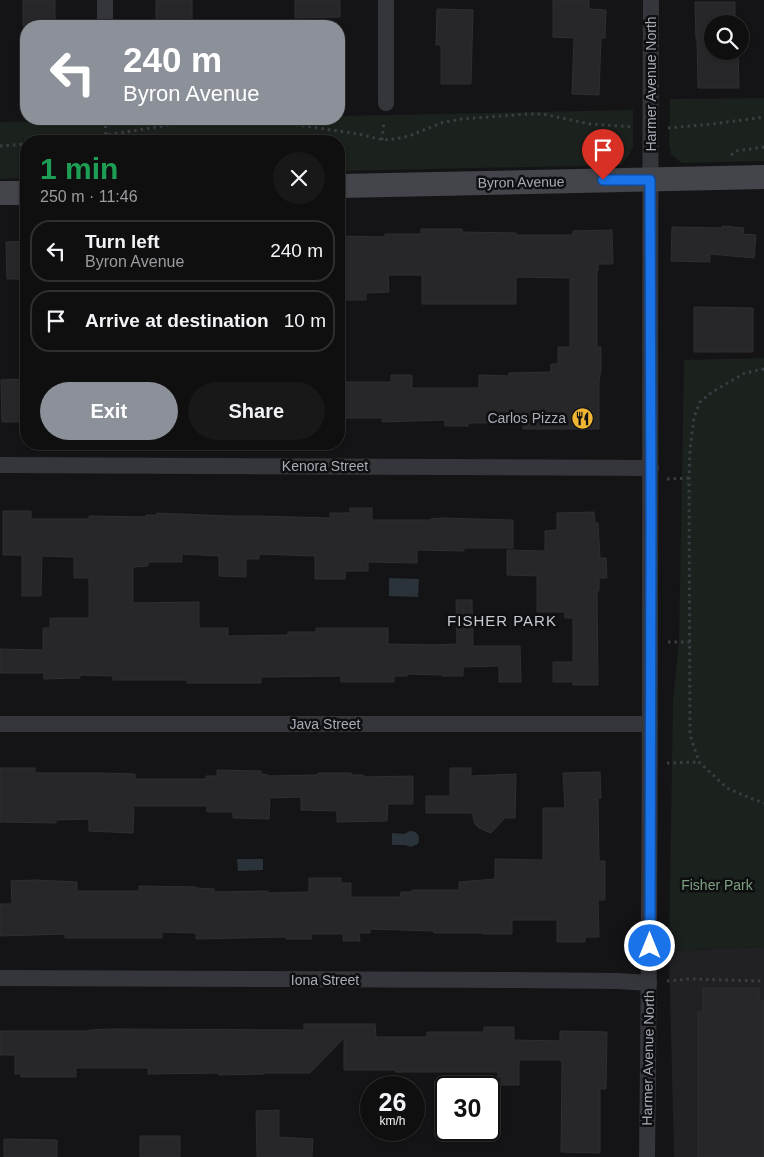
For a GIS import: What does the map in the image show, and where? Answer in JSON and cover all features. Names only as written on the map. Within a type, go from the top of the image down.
[{"type":"street","points":[[105,0],[105,20]]},
{"type":"street","points":[[386,0],[386,103]]},
{"type":"street","name":"Harmer Avenue North","points":[[647,1157],[650,762],[651,0]]},
{"type":"street","name":"Byron Avenue","points":[[345,186],[764,177]]},
{"type":"street","points":[[0,193],[20,193]]},
{"type":"street","name":"Kenora Street","points":[[0,465],[651,468]]},
{"type":"street","name":"Java Street","points":[[0,724],[650,724]]},
{"type":"street","name":"Iona Street","points":[[0,978],[513,980],[649,983]]},
{"type":"path","points":[[298,125],[359,134],[382,140],[409,136],[441,123],[462,119],[528,114],[543,114],[590,124],[650,128],[713,124],[764,117]]},
{"type":"path","points":[[105,125],[106,135],[169,125]]},
{"type":"path","points":[[0,146],[20,144]]},
{"type":"path","points":[[764,369],[744,373],[712,392],[700,402],[694,417],[689,478],[690,735],[699,762],[727,788],[764,803]]},
{"type":"path","points":[[650,762],[699,762]]},
{"type":"path","points":[[649,983],[690,979],[764,981]]},
{"type":"shaded area","points":[[389,578],[419,579],[418,597],[389,596]]},
{"type":"shaded area","points":[[410,831],[418,835],[418,844],[411,847],[392,845],[392,833],[404,834]]},
{"type":"shaded area","points":[[237,859],[263,859],[263,870],[238,871]]},
{"type":"shaded area","points":[[764,947],[764,1157],[674,1157],[669,951]]},
{"type":"green space","points":[[764,98],[764,161],[682,163],[671,154],[669,142],[670,99]]},
{"type":"green space","points":[[633,110],[633,147],[621,165],[345,171],[345,135],[20,135],[20,178],[0,179],[0,122],[20,122],[20,125],[345,125],[345,116]]},
{"type":"green space","name":"Fisher Park","points":[[764,358],[764,947],[669,951],[673,699],[679,642],[684,360]]},
{"type":"building","points":[[23,0],[55,0],[55,20],[23,20]]},
{"type":"building","points":[[156,0],[192,0],[192,20],[156,20]]},
{"type":"building","points":[[295,0],[340,0],[340,17],[295,18]]},
{"type":"building","points":[[553,0],[589,0],[589,9],[606,10],[605,38],[601,38],[599,95],[572,94],[574,38],[553,37]]},
{"type":"building","points":[[695,2],[735,2],[735,15],[704,15],[704,60],[738,60],[739,88],[698,88]]},
{"type":"building","points":[[437,9],[473,10],[471,84],[441,84],[441,45],[436,45]]},
{"type":"building","points":[[722,226],[744,228],[743,234],[756,235],[754,258],[710,254],[710,262],[671,261],[672,227],[722,228]]},
{"type":"building","points":[[421,229],[462,229],[462,232],[516,233],[516,235],[573,235],[573,231],[612,230],[613,264],[598,264],[597,271],[597,347],[601,347],[599,429],[523,429],[523,423],[468,423],[468,426],[445,426],[445,420],[382,422],[382,418],[345,418],[345,382],[391,382],[391,375],[412,375],[412,388],[479,388],[479,375],[509,376],[509,373],[551,372],[551,364],[558,364],[558,347],[570,347],[570,278],[516,277],[516,304],[422,304],[422,275],[388,275],[389,292],[366,293],[366,300],[345,300],[345,236],[385,237],[385,234],[421,234]]},
{"type":"building","points":[[20,241],[20,279],[7,279],[6,242]]},
{"type":"building","points":[[694,307],[753,308],[753,352],[694,352]]},
{"type":"building","points":[[20,379],[20,422],[2,422],[1,380]]},
{"type":"building","points":[[350,508],[372,508],[372,520],[431,520],[441,518],[513,520],[513,548],[464,548],[464,551],[417,550],[417,563],[368,562],[368,571],[345,571],[345,579],[315,579],[315,556],[259,554],[259,559],[246,559],[246,577],[219,576],[219,556],[182,554],[182,562],[148,562],[148,566],[133,567],[133,603],[199,602],[199,628],[228,628],[228,636],[288,635],[288,632],[316,632],[316,628],[388,628],[388,644],[434,645],[457,644],[456,600],[472,600],[473,646],[520,646],[521,682],[499,682],[499,666],[463,667],[463,676],[407,674],[407,676],[394,676],[394,682],[341,682],[341,676],[261,677],[261,683],[187,683],[187,680],[113,680],[113,676],[80,675],[80,678],[44,679],[44,673],[0,673],[0,649],[43,650],[43,628],[50,628],[50,618],[89,618],[89,578],[74,578],[74,557],[42,556],[41,596],[22,596],[22,555],[3,555],[3,511],[31,511],[31,519],[89,519],[89,516],[146,517],[146,515],[157,515],[157,513],[330,518],[330,513],[350,513]]},
{"type":"building","points":[[594,512],[595,523],[598,523],[600,558],[606,558],[607,578],[599,578],[599,591],[597,591],[598,685],[573,685],[573,682],[553,682],[553,662],[573,662],[573,618],[565,618],[565,612],[537,612],[537,576],[507,575],[507,550],[545,551],[545,531],[557,530],[557,513]]},
{"type":"building","points":[[0,768],[35,768],[35,773],[135,774],[135,779],[206,779],[206,776],[217,776],[217,770],[261,771],[261,774],[267,776],[351,773],[351,775],[364,775],[364,777],[413,776],[413,804],[388,804],[387,821],[337,822],[337,811],[301,810],[301,797],[270,798],[269,819],[233,818],[233,812],[207,812],[207,806],[134,806],[133,833],[89,831],[89,819],[56,820],[56,823],[0,822]]},
{"type":"building","points":[[450,768],[471,768],[471,776],[516,774],[515,818],[505,818],[491,833],[479,828],[475,824],[472,813],[426,813],[426,796],[450,796]]},
{"type":"building","points":[[600,772],[601,798],[598,798],[599,861],[605,861],[605,900],[598,900],[599,937],[585,937],[585,942],[557,942],[557,920],[512,920],[512,934],[434,933],[434,931],[370,929],[370,933],[359,933],[360,941],[343,941],[343,934],[311,934],[312,939],[286,939],[286,937],[196,939],[196,933],[162,932],[162,938],[65,938],[65,934],[0,936],[0,904],[12,904],[11,881],[77,882],[77,891],[139,891],[139,886],[196,887],[214,889],[214,892],[268,891],[268,893],[309,892],[309,878],[341,878],[341,883],[351,883],[351,897],[400,897],[401,892],[412,892],[412,890],[459,890],[459,882],[495,879],[495,859],[543,860],[543,808],[565,808],[563,773]]},
{"type":"building","points":[[703,988],[759,988],[759,1001],[764,1001],[764,1157],[698,1157],[698,1012],[703,1012]]},
{"type":"building","points":[[304,1024],[375,1024],[376,1037],[427,1037],[427,1032],[484,1032],[484,1027],[514,1027],[514,1040],[560,1041],[560,1031],[607,1032],[606,1089],[600,1089],[600,1153],[561,1152],[562,1061],[560,1060],[519,1060],[519,1085],[501,1085],[501,1077],[498,1076],[498,1072],[344,1070],[344,1038],[310,1073],[148,1074],[148,1068],[76,1068],[76,1077],[21,1077],[21,1074],[15,1074],[15,1055],[0,1055],[0,1031],[89,1031],[113,1029],[304,1030]]},
{"type":"building","points":[[279,1110],[279,1137],[313,1139],[312,1157],[257,1157],[256,1111]]},
{"type":"building","points":[[140,1136],[180,1136],[180,1157],[140,1157]]},
{"type":"building","points":[[4,1139],[57,1140],[57,1157],[4,1157]]},
{"type":"place","name":"Carlos Pizza","points":[[582,418]]},
{"type":"district","name":"FISHER PARK","points":[[502,620]]},
{"type":"route","points":[[603,180],[650,180],[650,946]]}]
